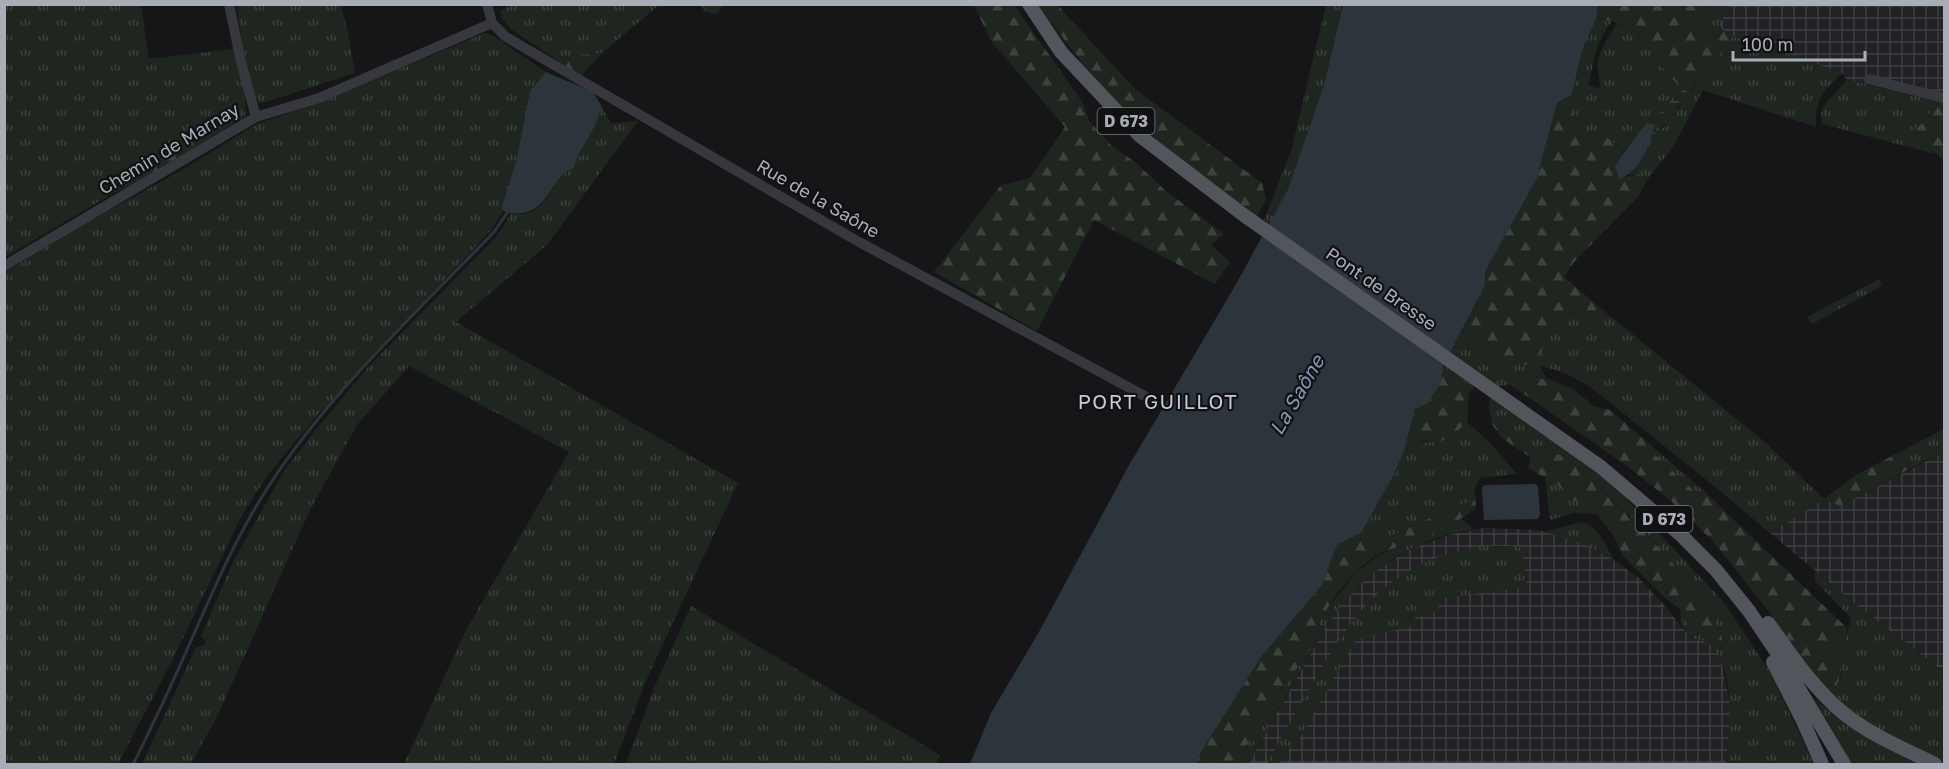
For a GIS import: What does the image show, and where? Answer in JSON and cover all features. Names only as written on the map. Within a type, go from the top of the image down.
[{"type":"main road","name":"Pont de Bresse","points":[[1029,4],[1062,52],[1140,136],[1245,216],[1601,467],[1682,536]]},
{"type":"main road","name":"D 673","points":[[1682,536],[1716,570],[1766,636],[1844,765]]},
{"type":"main road","points":[[1682,536],[1767,653],[1798,710],[1822,765]]},
{"type":"main road","points":[[1716,570],[1768,623],[1811,681],[1844,713],[1873,733],[1935,765]]},
{"type":"street","points":[[229,4],[241,62],[256,117]]},
{"type":"street","points":[[487,4],[492,22]]},
{"type":"street","name":"Chemin de Marnay","points":[[4,266],[256,117],[319,98],[492,22]]},
{"type":"street","name":"Rue de la Saône","points":[[492,22],[506,37],[859,242],[1152,400]]},
{"type":"street","points":[[1869,79],[1944,98]]},
{"type":"shaded area","points":[[1727,5],[1944,5],[1944,102],[1847,80],[1842,73],[1733,36],[1720,28]]},
{"type":"shaded area","points":[[1944,452],[1944,672],[1855,604],[1770,533],[1824,499],[1840,506]]},
{"type":"shaded area","points":[[1484,528],[1553,533],[1605,554],[1639,578],[1690,637],[1709,643],[1717,652],[1722,664],[1729,699],[1731,715],[1726,764],[1248,764],[1328,623],[1360,584],[1381,567],[1413,548],[1451,534]]},
{"type":"green space","points":[[516,4],[659,5],[602,53],[554,58],[511,29],[502,18],[500,10]]},
{"type":"green space","points":[[5,5],[141,5],[149,59],[233,49],[244,91],[245,117],[158,159],[126,181],[112,194],[5,257]]},
{"type":"green space","points":[[237,5],[341,5],[355,73],[259,103],[247,68]]},
{"type":"green space","points":[[701,5],[723,5],[716,15],[705,11]]},
{"type":"green space","points":[[974,5],[1014,5],[1083,103],[1089,121],[1112,146],[1135,162],[1166,191],[1224,234],[1211,245],[1230,262],[1215,284],[1094,220],[1037,331],[934,272],[1001,185],[1030,178],[1065,127],[991,41]]},
{"type":"green space","points":[[1038,5],[1059,5],[1135,89],[1262,183],[1266,200],[1257,216],[1177,156],[1131,117],[1094,77]]},
{"type":"green space","points":[[1326,5],[1343,5],[1324,85],[1288,189],[1269,224],[1264,220],[1291,151]]},
{"type":"green space","points":[[1598,5],[1706,5],[1698,26],[1714,38],[1720,28],[1733,36],[1712,67],[1699,74],[1691,92],[1679,86],[1663,68],[1642,35],[1612,21],[1596,19]]},
{"type":"green space","points":[[1706,5],[1727,5],[1720,28],[1714,38],[1698,26]]},
{"type":"green space","points":[[1596,19],[1612,21],[1599,43],[1589,85],[1599,89],[1599,58],[1617,24],[1642,35],[1663,68],[1679,86],[1672,101],[1658,117],[1646,123],[1637,137],[1623,151],[1604,135],[1587,131],[1568,109],[1557,103],[1572,94],[1582,51]]},
{"type":"green space","points":[[485,33],[495,37],[546,72],[530,92],[517,158],[502,206],[503,211],[493,228],[315,418],[267,476],[241,517],[173,659],[118,764],[5,764],[5,272],[257,124],[320,102]]},
{"type":"green space","points":[[1733,36],[1842,73],[1819,102],[1816,127],[1703,90],[1673,147],[1647,180],[1639,174],[1629,175],[1641,161],[1652,136],[1664,127],[1679,108],[1687,90],[1692,92],[1699,74],[1712,67]]},
{"type":"green space","points":[[602,53],[581,76],[554,58]]},
{"type":"green space","points":[[1847,80],[1939,101],[1924,122],[1912,132],[1920,137],[1935,154],[1822,124],[1821,113],[1826,103]]},
{"type":"green space","points":[[1679,86],[1687,90],[1680,104],[1669,121],[1652,136],[1655,125],[1646,123],[1666,108]]},
{"type":"green space","points":[[1939,101],[1944,102],[1944,160],[1912,132],[1924,122]]},
{"type":"green space","points":[[1557,103],[1568,109],[1587,131],[1604,135],[1623,151],[1615,166],[1619,178],[1639,174],[1647,180],[1638,197],[1574,262],[1564,277],[1603,310],[1560,315],[1547,328],[1545,344],[1534,363],[1528,365],[1503,362],[1461,329],[1471,310],[1485,272],[1537,178]]},
{"type":"green space","points":[[602,107],[611,123],[638,121],[547,245],[456,322],[738,483],[648,676],[614,764],[404,764],[466,630],[569,452],[409,366],[357,425],[309,512],[218,715],[191,764],[142,764],[196,647],[205,645],[205,640],[201,636],[233,562],[284,471],[369,366],[496,237],[511,214],[526,214],[537,208],[562,176],[574,168]]},
{"type":"green space","points":[[245,117],[138,182],[112,194],[126,181],[158,159]]},
{"type":"green space","points":[[1879,279],[1882,286],[1812,324],[1807,317]]},
{"type":"green space","points":[[1603,310],[1766,443],[1824,499],[1770,533],[1588,385],[1563,372],[1540,366],[1546,378],[1483,387],[1463,381],[1443,366],[1461,329],[1464,333],[1545,344],[1547,328],[1560,315]]},
{"type":"green space","points":[[1443,366],[1465,383],[1475,386],[1469,394],[1467,422],[1452,435],[1440,441],[1426,441],[1407,435],[1415,409],[1428,401],[1436,392]]},
{"type":"green space","points":[[1546,378],[1573,389],[1594,406],[1610,410],[1653,447],[1653,453],[1697,494],[1705,492],[1847,628],[1845,641],[1838,644],[1833,652],[1839,665],[1840,675],[1830,697],[1807,671],[1772,616],[1713,541],[1671,501],[1627,466],[1511,385]]},
{"type":"green space","points":[[1490,396],[1573,452],[1617,489],[1722,600],[1770,672],[1814,764],[1726,764],[1730,706],[1726,675],[1715,650],[1707,643],[1685,632],[1680,609],[1699,635],[1722,646],[1722,634],[1682,573],[1636,522],[1566,456],[1537,450],[1498,422],[1492,424],[1489,408]]},
{"type":"green space","points":[[1467,422],[1491,444],[1517,474],[1480,478],[1474,489],[1476,501],[1459,505],[1386,538],[1361,533],[1394,473],[1407,435],[1427,443],[1456,432]]},
{"type":"green space","points":[[1498,422],[1537,450],[1566,456],[1635,522],[1682,573],[1722,634],[1722,646],[1709,643],[1699,635],[1680,609],[1665,598],[1623,556],[1612,533],[1597,514],[1568,497],[1558,485],[1528,468],[1531,458],[1502,438],[1492,424]]},
{"type":"green space","points":[[1944,429],[1944,452],[1915,466],[1890,457]]},
{"type":"green space","points":[[1653,447],[1705,492],[1697,494],[1652,453]]},
{"type":"green space","points":[[1890,457],[1915,466],[1840,506],[1824,499],[1856,475]]},
{"type":"green space","points":[[1545,477],[1558,485],[1568,497],[1597,514],[1574,513],[1550,520]]},
{"type":"green space","points":[[1476,501],[1475,509],[1459,520],[1379,554],[1361,567],[1345,584],[1325,613],[1319,623],[1322,632],[1254,729],[1239,764],[1197,764],[1201,752],[1261,657],[1322,585],[1337,545],[1361,533],[1386,538],[1459,505]]},
{"type":"green space","points":[[1462,519],[1474,529],[1419,545],[1386,564],[1357,588],[1337,610],[1325,628],[1248,764],[1239,764],[1254,729],[1322,632],[1319,623],[1355,573],[1379,555]]},
{"type":"green space","points":[[1581,522],[1597,532],[1614,560],[1587,545],[1545,532]]},
{"type":"green space","points":[[1486,546],[1517,546],[1522,550],[1527,587],[1438,599],[1439,611],[1415,617],[1416,625],[1356,640],[1294,748],[1291,747],[1278,764],[1267,764],[1330,654],[1363,609],[1382,590],[1427,562],[1454,552]]},
{"type":"green space","points":[[1815,571],[1944,672],[1944,764],[1885,736],[1830,697],[1841,678],[1833,652],[1838,644],[1845,641],[1851,618],[1815,581]]},
{"type":"green space","points":[[691,606],[940,755],[936,764],[626,764],[654,688]]},
{"type":"green space","points":[[1814,699],[1870,740],[1918,764],[1852,764]]},
{"type":"water","name":"La Saône","points":[[1343,5],[1598,5],[1596,19],[1582,51],[1572,94],[1557,103],[1537,178],[1485,272],[1485,285],[1443,366],[1441,383],[1428,403],[1415,409],[1404,451],[1392,478],[1361,533],[1337,545],[1322,585],[1261,657],[1201,752],[1197,764],[970,764],[991,713],[1040,630],[1128,467],[1235,286],[1288,189],[1324,85]]},
{"type":"water","points":[[546,72],[593,92],[602,107],[574,168],[560,178],[544,200],[531,211],[508,213],[503,211],[502,206],[517,158],[530,91]]},
{"type":"water","points":[[1646,123],[1655,125],[1647,149],[1633,171],[1619,179],[1615,166]]},
{"type":"water","points":[[1535,484],[1538,486],[1540,514],[1538,519],[1484,520],[1482,488],[1485,485]]},
{"type":"waterway","points":[[133,764],[228,559],[254,510],[278,472],[334,400],[398,330],[494,232],[507,213]]},
{"type":"district","name":"PORT GUILLOT","points":[[1158,402]]}]
